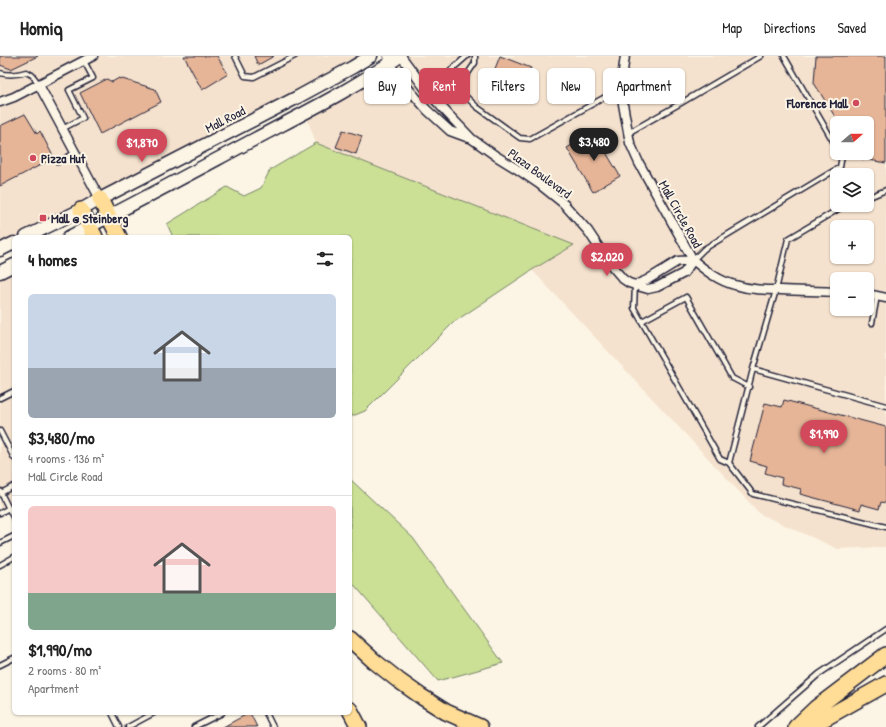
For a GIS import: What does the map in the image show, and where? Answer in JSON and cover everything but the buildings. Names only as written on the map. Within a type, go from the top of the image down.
[{"type":"highway","points":[[100,199],[118,235]]},
{"type":"highway","points":[[81,210],[92,232]]},
{"type":"highway","points":[[352,641],[374,661],[422,697],[446,712],[480,727]]},
{"type":"highway","points":[[796,727],[816,708],[886,655]]},
{"type":"highway","points":[[808,727],[886,684]]},
{"type":"highway","points":[[352,714],[359,727]]},
{"type":"main road","name":"Mall Road","points":[[30,235],[296,98],[371,56]]},
{"type":"main road","points":[[78,235],[92,232],[109,217],[305,113],[376,73],[389,60],[401,56]]},
{"type":"main road","points":[[0,250],[12,244]]},
{"type":"main road","points":[[0,272],[12,266]]},
{"type":"street","points":[[0,102],[39,85],[93,56]]},
{"type":"street","name":"Plaza Boulevard","points":[[401,56],[427,91],[472,139],[539,184],[564,204],[588,231],[616,272],[623,279],[648,289],[657,287],[684,273],[693,260]]},
{"type":"street","name":"Mall Circle Road","points":[[623,68],[625,56]]},
{"type":"street","name":"Plaza Boulevard","points":[[389,60],[395,73],[427,110],[450,130],[472,139]]},
{"type":"street","points":[[39,85],[100,199]]},
{"type":"street","name":"Mall Circle Road","points":[[623,104],[630,143],[639,163],[693,260],[707,272],[734,285],[750,289],[830,292]]},
{"type":"street","points":[[635,285],[647,280],[678,261],[693,260]]},
{"type":"street","points":[[874,295],[886,298]]},
{"type":"lane","points":[[235,56],[245,76],[254,77],[295,56]]},
{"type":"lane","points":[[453,68],[467,56]]},
{"type":"lane","points":[[470,69],[474,63],[475,56]]},
{"type":"lane","points":[[628,133],[761,56]]},
{"type":"lane","points":[[784,56],[830,136]]},
{"type":"lane","points":[[62,129],[83,118],[70,90],[93,78],[84,61]]},
{"type":"lane","points":[[0,73],[15,75],[26,72],[32,75],[39,85]]},
{"type":"lane","points":[[470,100],[477,107],[520,138],[530,139],[603,98]]},
{"type":"lane","points":[[58,162],[75,153]]},
{"type":"lane","points":[[693,260],[704,249],[840,167],[841,160]]},
{"type":"lane","points":[[874,195],[886,190]]},
{"type":"lane","points":[[729,463],[753,369],[776,290],[788,239],[834,212]]},
{"type":"lane","points":[[635,285],[634,308],[720,459],[729,463],[753,494],[886,527]]},
{"type":"lane","points":[[872,323],[877,296]]},
{"type":"lane","points":[[642,321],[686,297],[732,378],[749,387]]},
{"type":"lane","points":[[753,369],[886,406]]},
{"type":"lane","points":[[0,398],[12,392]]},
{"type":"lane","points":[[0,431],[12,454]]},
{"type":"lane","points":[[12,487],[0,492],[12,515]]},
{"type":"lane","points":[[0,512],[9,508]]},
{"type":"lane","points":[[0,543],[12,537]]},
{"type":"lane","points":[[0,565],[12,558]]},
{"type":"lane","points":[[758,727],[819,674],[886,629]]},
{"type":"lane","points":[[0,665],[12,659]]},
{"type":"lane","points":[[113,715],[119,727]]},
{"type":"lane","points":[[128,727],[150,715]]},
{"type":"lane","points":[[194,727],[218,715]]},
{"type":"lane","points":[[267,715],[273,727]]},
{"type":"shaded area","points":[[0,56],[371,56],[30,235],[12,235],[12,244],[0,250]]},
{"type":"shaded area","name":"Florence Mall","points":[[400,56],[886,56],[886,547],[838,549],[760,514],[532,270],[573,245],[316,143],[305,113],[364,78],[364,104],[411,104],[411,68],[380,68]]},
{"type":"shaded area","points":[[12,266],[12,505],[2,510],[0,508],[0,272]]},
{"type":"green space","points":[[316,143],[574,245],[532,270],[454,322],[365,411],[352,416],[352,235],[172,235],[167,224],[227,187],[244,196],[261,188],[270,170]]},
{"type":"green space","points":[[352,481],[413,538],[503,663],[438,681],[352,582]]},
{"type":"place","name":"Florence Mall","points":[[856,103]]},
{"type":"place","name":"Pizza Hut","points":[[33,158]]},
{"type":"place","name":"Mall @ Steinberg","points":[[43,218]]}]
